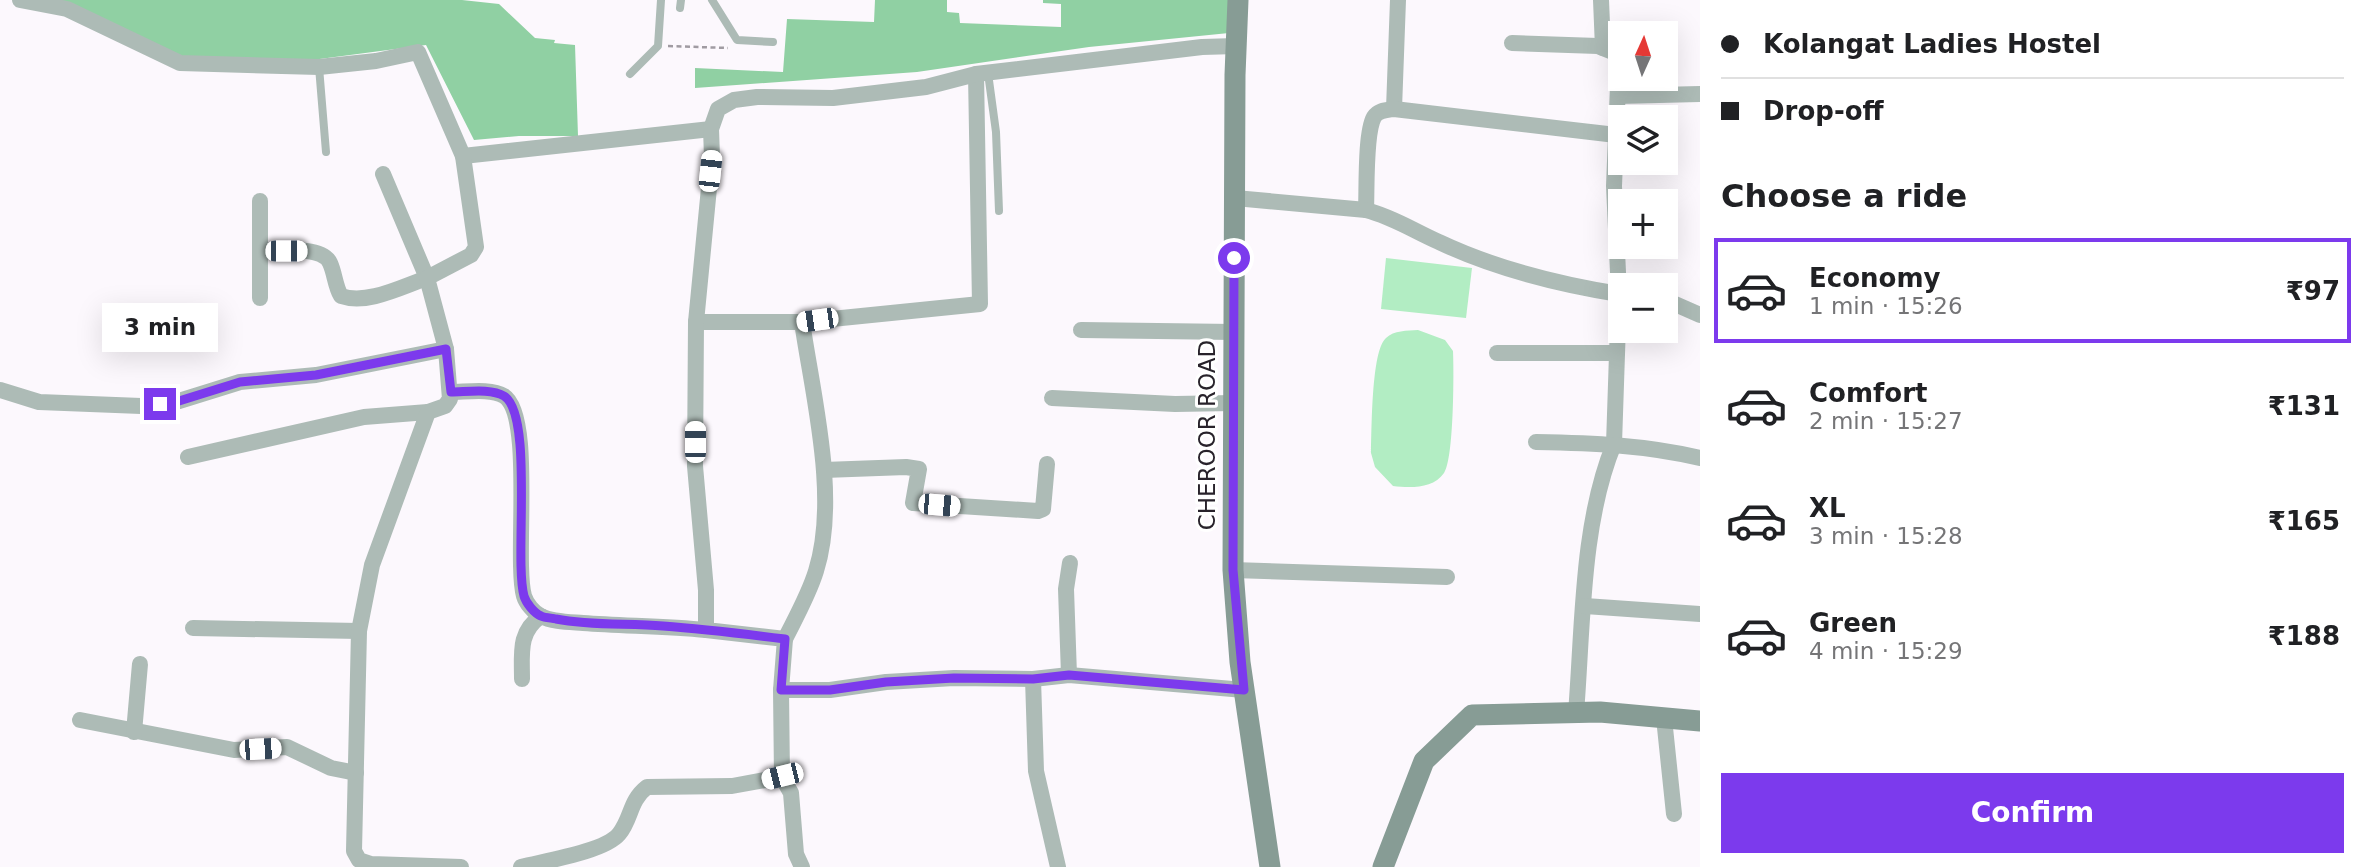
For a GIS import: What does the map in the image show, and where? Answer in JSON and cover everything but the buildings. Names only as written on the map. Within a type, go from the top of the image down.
[{"type":"main road","name":"CHEROOR ROAD","points":[[1238,0],[1233,570],[1244,690],[1270,867]]},
{"type":"main road","points":[[1383,867],[1423,761],[1472,715],[1576,713],[1700,721]]},
{"type":"street","points":[[20,0],[67,9],[180,63],[319,67],[376,61],[418,52],[463,156],[475,247],[471,255],[427,278],[351,300],[341,296],[330,262],[324,254],[313,251],[260,251]]},
{"type":"street","points":[[1394,109],[1398,0]]},
{"type":"street","points":[[1601,0],[1603,48]]},
{"type":"street","points":[[1512,43],[1583,45],[1614,52],[1619,60],[1618,105]]},
{"type":"street","points":[[706,630],[706,590],[695,466],[696,322],[712,157],[711,129],[718,109],[734,100],[757,97],[833,98],[926,87],[982,74],[1202,47],[1236,47]]},
{"type":"street","points":[[696,322],[802,322],[980,304],[982,74]]},
{"type":"street","points":[[1618,96],[1700,94]]},
{"type":"street","points":[[1366,210],[1372,124],[1379,112],[1394,109],[1608,134]]},
{"type":"street","points":[[463,156],[711,129]]},
{"type":"street","points":[[188,457],[364,416],[428,412],[445,406],[450,399],[446,349],[427,278],[383,174]]},
{"type":"street","points":[[1614,175],[1617,273]]},
{"type":"street","points":[[1235,198],[1366,210],[1387,215],[1439,243],[1507,269],[1572,287],[1608,293]]},
{"type":"street","points":[[260,201],[260,298]]},
{"type":"street","points":[[1678,305],[1700,315]]},
{"type":"street","points":[[802,322],[824,470],[826,521],[816,571],[785,639],[781,690],[782,776],[790,793],[796,854],[802,867]]},
{"type":"street","points":[[1081,330],[1234,332]]},
{"type":"street","points":[[1576,713],[1593,518],[1606,464],[1614,444],[1617,343]]},
{"type":"street","points":[[0,390],[39,402],[141,406],[179,401],[240,382],[316,375],[446,349]]},
{"type":"street","points":[[1497,353],[1617,353]]},
{"type":"street","points":[[451,392],[491,393],[504,396],[512,406],[517,425],[522,473],[524,597],[531,608],[541,616],[594,624],[660,625],[785,639]]},
{"type":"street","points":[[1052,398],[1175,404],[1233,403]]},
{"type":"street","points":[[428,412],[372,565],[359,631],[354,851],[359,860],[371,864],[461,867]]},
{"type":"street","points":[[1536,442],[1614,444],[1700,458]]},
{"type":"street","points":[[824,470],[906,467],[919,469],[913,503],[1038,511],[1043,509],[1047,464]]},
{"type":"street","points":[[1069,675],[1066,589],[1070,563]]},
{"type":"street","points":[[1233,570],[1447,577]]},
{"type":"street","points":[[1585,606],[1700,614]]},
{"type":"street","points":[[522,679],[523,640],[529,625],[541,616]]},
{"type":"street","points":[[193,628],[359,631]]},
{"type":"street","points":[[134,732],[140,664]]},
{"type":"street","points":[[781,690],[830,690],[886,682],[954,678],[1033,679],[1069,675],[1244,690]]},
{"type":"street","points":[[1033,679],[1036,771],[1058,867]]},
{"type":"street","points":[[1664,718],[1674,814]]},
{"type":"street","points":[[80,720],[234,750],[287,747],[331,768],[356,773]]},
{"type":"street","points":[[521,867],[599,846],[619,834],[636,796],[647,787],[732,786],[782,776]]},
{"type":"lane","points":[[631,75],[658,46],[661,0]]},
{"type":"lane","points":[[712,0],[737,40],[773,42]]},
{"type":"lane","points":[[319,67],[326,152]]},
{"type":"lane","points":[[982,74],[996,132],[999,211]]},
{"type":"path","points":[[658,46],[736,48],[737,40]]},
{"type":"green space","points":[[60,0],[462,0],[499,4],[535,38],[575,45],[578,136],[519,136],[474,140],[426,45],[312,60],[183,60]]},
{"type":"green space","points":[[875,0],[947,0],[947,12],[959,13],[960,23],[1061,27],[1061,4],[1043,3],[1043,0],[1229,0],[1229,33],[1089,47],[917,72],[695,88],[695,68],[783,72],[787,19],[874,22]]},
{"type":"green space","points":[[1386,258],[1472,268],[1466,318],[1381,309]]},
{"type":"green space","points":[[1418,330],[1445,340],[1453,351],[1450,451],[1444,473],[1434,482],[1414,487],[1393,486],[1375,467],[1371,453],[1377,358],[1389,335]]},
{"type":"route","points":[[160,404],[179,401],[240,382],[316,375],[446,349],[451,392],[491,393],[504,396],[512,406],[517,425],[522,473],[524,597],[531,608],[541,616],[567,621],[622,626],[660,625],[785,639],[781,690],[830,690],[886,682],[954,678],[1033,679],[1069,675],[1244,690],[1233,570],[1234,258]]}]
